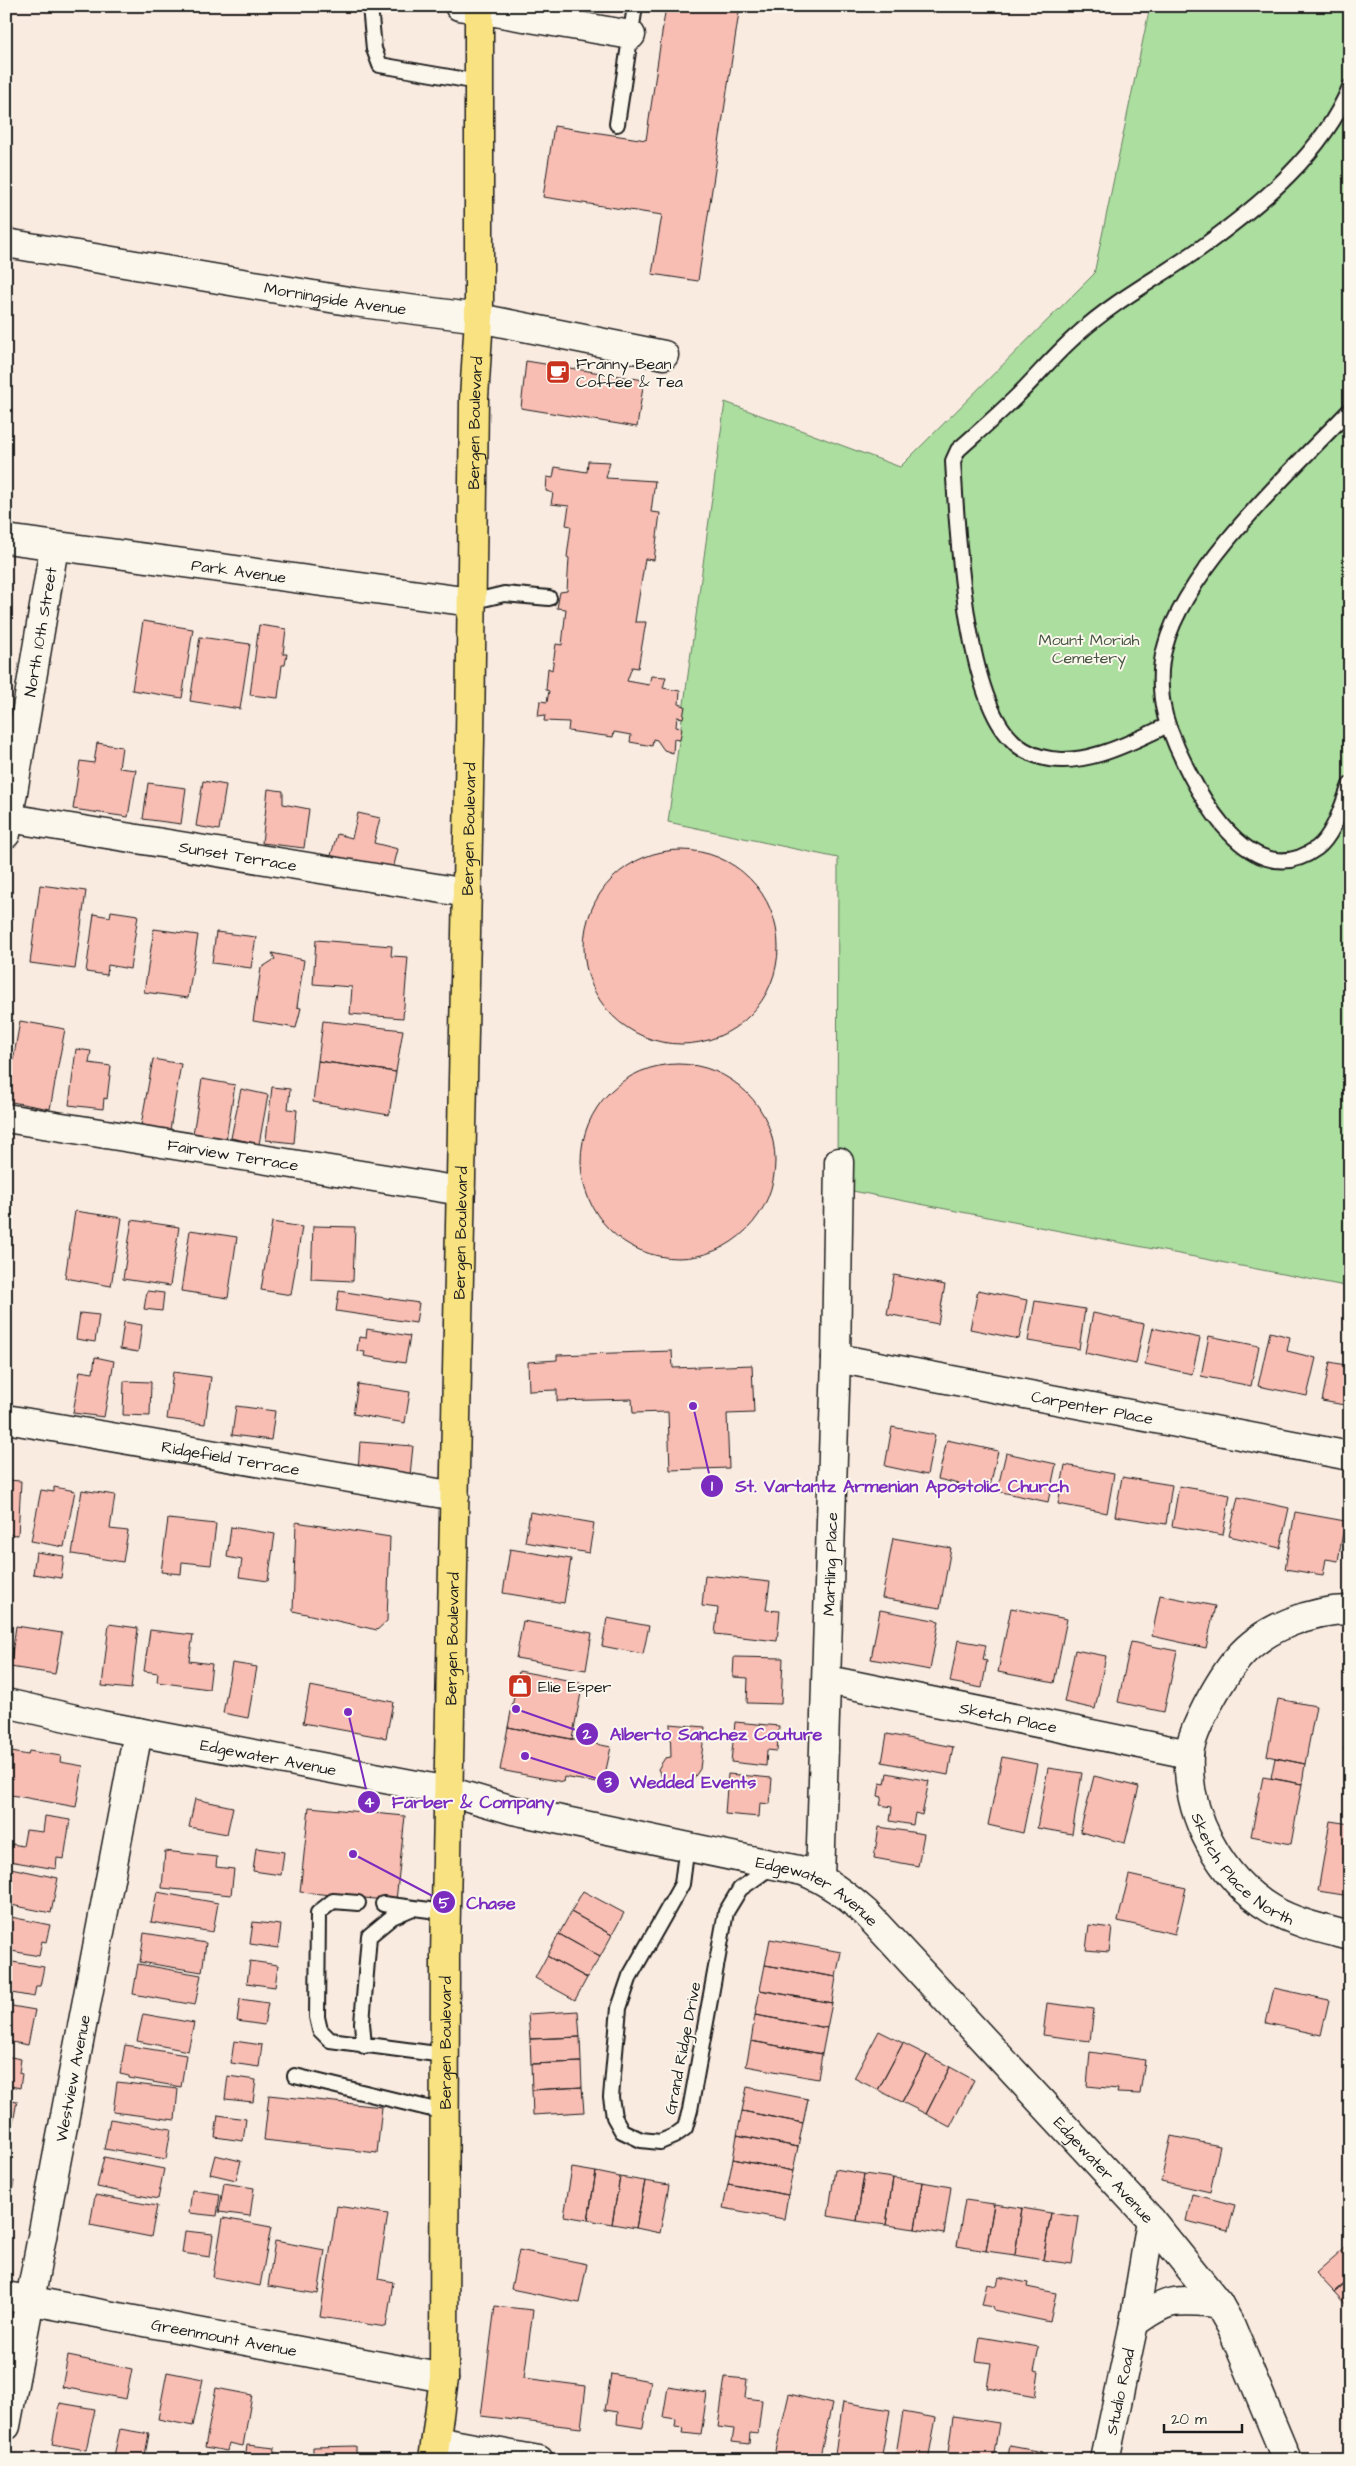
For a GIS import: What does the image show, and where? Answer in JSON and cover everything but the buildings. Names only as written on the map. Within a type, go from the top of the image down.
[{"type":"main road","name":"Bergen Boulevard","points":[[435,2450],[444,2378],[444,2055],[448,1791],[467,893],[474,398],[479,318],[478,82],[472,7]]},
{"type":"street","points":[[472,7],[558,14],[631,35]]},
{"type":"street","name":"Morningside Avenue","points":[[6,243],[354,302],[479,318],[664,355]]},
{"type":"street","name":"Park Avenue","points":[[6,539],[471,602]]},
{"type":"street","name":"North 10th Street","points":[[8,826],[54,547]]},
{"type":"street","name":"Sunset Terrace","points":[[8,826],[467,893]]},
{"type":"street","name":"Fairview Terrace","points":[[6,1118],[461,1190]]},
{"type":"street","name":"Martling Place","points":[[820,1878],[828,1680],[839,1162]]},
{"type":"street","name":"Carpenter Place","points":[[836,1358],[1350,1456]]},
{"type":"street","name":"Ridgefield Terrace","points":[[6,1419],[455,1496]]},
{"type":"street","points":[[1189,1754],[1201,1718],[1217,1686],[1238,1657],[1262,1638],[1293,1621],[1318,1614],[1350,1610]]},
{"type":"street","name":"Sketch Place","points":[[828,1680],[1189,1754]]},
{"type":"street","name":"Edgewater Avenue","points":[[6,1703],[138,1732],[448,1791],[513,1810],[687,1845],[776,1865],[820,1878],[844,1894],[866,1913],[1151,2220],[1218,2302],[1231,2326],[1287,2460]]},
{"type":"street","name":"Westview Avenue","points":[[6,2426],[19,2299],[138,1732]]},
{"type":"street","name":"Sketch Place North","points":[[1189,1754],[1195,1805],[1206,1835],[1224,1866],[1245,1889],[1271,1908],[1303,1923],[1350,1936]]},
{"type":"street","name":"Studio Road","points":[[1105,2460],[1134,2323],[1151,2220]]},
{"type":"street","name":"Greenmount Avenue","points":[[19,2299],[444,2378]]},
{"type":"street","points":[[1134,2323],[1154,2308],[1175,2300],[1218,2302]]},
{"type":"street","points":[[435,2450],[539,2460]]},
{"type":"lane","points":[[370,6],[374,49],[380,65],[478,82]]},
{"type":"lane","points":[[617,124],[635,6]]},
{"type":"lane","points":[[1168,724],[1123,746],[1093,756],[1063,759],[1043,757],[1025,750],[1011,740],[997,720],[987,697],[969,629],[958,549],[953,461],[958,450],[1016,398],[1078,333],[1143,285],[1205,245],[1262,200],[1297,165],[1323,134],[1350,87]]},
{"type":"lane","points":[[1350,410],[1237,531],[1192,588],[1176,616],[1164,647],[1162,699],[1168,724],[1193,780],[1211,810],[1248,850],[1267,860],[1285,861],[1318,848],[1328,835],[1350,785]]},
{"type":"lane","points":[[471,602],[504,594],[549,598]]},
{"type":"lane","name":"Grand Ridge Drive","points":[[687,1845],[682,1884],[630,1976],[620,2008],[612,2104],[614,2117],[622,2131],[641,2140],[660,2142],[674,2136],[685,2128],[690,2110],[726,1912],[740,1889],[776,1865]]},
{"type":"lane","points":[[358,1903],[333,1901],[318,1913],[317,2018],[320,2030],[330,2040],[364,2046],[444,2055]]},
{"type":"lane","points":[[383,1904],[446,1912]]},
{"type":"lane","points":[[364,2046],[362,2023],[369,1936],[392,1918],[413,1908]]},
{"type":"lane","points":[[295,2076],[444,2112]]},
{"type":"green space","name":"Mount Moriah Cemetery","points":[[1150,6],[1350,6],[1350,1287],[837,1188],[838,858],[668,822],[725,402],[900,467],[1094,274]]},
{"type":"place","name":"Franny Bean Coffee & Tea","points":[[558,372]]},
{"type":"place","name":"St. Vartantz Armenian Apostolic Church","points":[[693,1406]]},
{"type":"place","name":"Elie Esper","points":[[520,1686]]},
{"type":"place","name":"Alberto Sanchez Couture","points":[[516,1709]]},
{"type":"place","name":"Farber & Company","points":[[348,1712]]},
{"type":"place","name":"Wedded Events","points":[[525,1756]]},
{"type":"place","name":"Chase","points":[[353,1854]]}]
